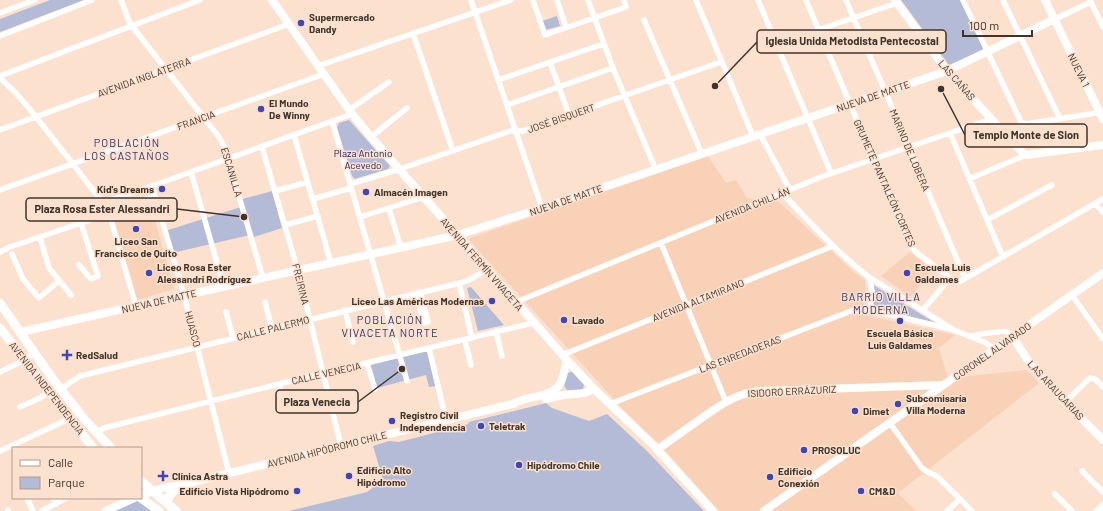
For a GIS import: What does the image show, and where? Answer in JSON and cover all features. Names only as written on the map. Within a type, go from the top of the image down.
[{"type":"main road","name":"AVENIDA INDEPENDENCIA","points":[[0,303],[46,371],[96,433],[110,447]]},
{"type":"main road","name":"AVENIDA INDEPENDENCIA","points":[[2,330],[93,447]]},
{"type":"main road","points":[[2,330],[10,334],[21,332]]},
{"type":"main road","points":[[142,482],[176,511]]},
{"type":"main road","points":[[167,502],[168,497],[181,485]]},
{"type":"main road","points":[[142,498],[159,511]]},
{"type":"street","points":[[0,13],[35,0]]},
{"type":"street","points":[[0,36],[83,2],[92,0]]},
{"type":"street","name":"ESCANILLA","points":[[121,0],[132,26],[222,142],[263,278]]},
{"type":"street","points":[[136,306],[110,212],[104,202],[72,164],[36,117],[0,77],[200,0]]},
{"type":"street","name":"AVENIDA FERMÍN VIVACETA","points":[[272,0],[351,112],[371,137],[564,357],[594,389],[658,449],[713,511]]},
{"type":"street","points":[[471,0],[542,208]]},
{"type":"street","points":[[318,66],[511,0]]},
{"type":"street","points":[[533,0],[545,35],[626,7],[624,0]]},
{"type":"street","points":[[556,0],[566,27]]},
{"type":"street","points":[[588,0],[603,44],[656,170]]},
{"type":"street","points":[[696,0],[721,62],[756,135],[790,190]]},
{"type":"street","points":[[758,0],[831,173]]},
{"type":"street","name":"GRUMETE PANTALEÓN CORTES","points":[[806,0],[910,244],[916,252],[950,278],[957,282],[965,278]]},
{"type":"street","name":"MARINO DE LOBERA","points":[[846,0],[965,278]]},
{"type":"street","points":[[963,0],[1022,123],[1026,124],[1102,115]]},
{"type":"street","points":[[1003,0],[1060,119]]},
{"type":"street","name":"NUEVA 1","points":[[1045,0],[1102,115]]},
{"type":"street","points":[[1090,1],[1103,27]]},
{"type":"street","name":"NUEVA DE MATTE","points":[[21,332],[458,235],[656,170],[948,71],[1055,20],[1090,1]]},
{"type":"street","points":[[777,44],[896,2]]},
{"type":"street","name":"LAS CAÑAS","points":[[896,2],[948,71],[1019,150],[1026,155]]},
{"type":"street","points":[[644,20],[702,154]]},
{"type":"street","name":"AVENIDA INGLATERRA","points":[[0,130],[289,24]]},
{"type":"street","points":[[413,33],[453,151]]},
{"type":"street","points":[[498,80],[603,44]]},
{"type":"street","points":[[550,62],[569,115]]},
{"type":"street","name":"JOSÉ BISQUERT","points":[[313,199],[510,131],[523,131],[721,62]]},
{"type":"street","points":[[507,105],[613,68]]},
{"type":"street","name":"FRANCIA","points":[[0,190],[324,74]]},
{"type":"street","points":[[104,202],[332,121],[351,112],[389,82]]},
{"type":"street","points":[[371,137],[407,108]]},
{"type":"street","name":"AVENIDA CHILLÁN","points":[[516,302],[831,173],[991,119]]},
{"type":"street","points":[[332,121],[407,380]]},
{"type":"street","points":[[950,133],[1003,257]]},
{"type":"street","points":[[294,135],[332,263]]},
{"type":"street","points":[[969,179],[1026,155],[1103,145]]},
{"type":"street","name":"FREIRINA","points":[[262,147],[298,271],[341,446]]},
{"type":"street","points":[[191,172],[224,287]]},
{"type":"street","points":[[275,191],[308,182]]},
{"type":"street","points":[[987,220],[1052,185]]},
{"type":"street","name":"HUASCO","points":[[152,186],[198,347],[229,473]]},
{"type":"street","points":[[782,193],[856,268],[954,330],[990,345],[994,349]]},
{"type":"street","points":[[0,252],[10,247],[155,196]]},
{"type":"street","points":[[360,216],[424,197]]},
{"type":"street","points":[[965,278],[1103,200]]},
{"type":"street","points":[[1095,204],[1103,212]]},
{"type":"street","points":[[389,208],[401,248]]},
{"type":"street","points":[[285,225],[318,216]]},
{"type":"street","points":[[78,265],[91,279],[98,276],[81,223]]},
{"type":"street","points":[[40,237],[48,266],[71,295]]},
{"type":"street","points":[[661,243],[726,402]]},
{"type":"street","name":"AVENIDA ALTAMIRANO","points":[[564,357],[686,305],[833,246]]},
{"type":"street","points":[[12,254],[23,279],[39,298],[59,281]]},
{"type":"street","name":"CALLE PALERMO","points":[[61,390],[80,376],[459,283],[473,278],[487,268]]},
{"type":"street","name":"CORONEL ALVARADO","points":[[764,511],[1103,273]]},
{"type":"street","points":[[869,277],[872,290],[870,311]]},
{"type":"street","points":[[923,310],[950,278]]},
{"type":"street","points":[[459,283],[472,338]]},
{"type":"street","points":[[418,293],[422,309]]},
{"type":"street","points":[[1072,295],[1103,340]]},
{"type":"street","points":[[266,302],[272,329]]},
{"type":"street","points":[[345,310],[353,342]]},
{"type":"street","name":"LAS ENREDADERAS","points":[[610,404],[848,312],[859,310],[870,311],[954,330]]},
{"type":"street","points":[[226,312],[233,338]]},
{"type":"street","name":"CALLE VENECIA","points":[[96,433],[104,428],[533,322]]},
{"type":"street","points":[[496,331],[502,356]]},
{"type":"street","points":[[969,336],[1004,331],[1008,332],[1012,336]]},
{"type":"street","name":"LAS ARAUCARIAS","points":[[1012,336],[1031,365],[1103,440]]},
{"type":"street","points":[[465,340],[471,365]]},
{"type":"street","points":[[429,348],[446,420]]},
{"type":"street","points":[[0,372],[26,360],[30,356],[32,350]]},
{"type":"street","name":"AVENIDA HIPÓDROMO CHILE","points":[[514,404],[523,399],[554,391],[562,381],[564,357]]},
{"type":"street","points":[[367,363],[374,389]]},
{"type":"street","points":[[1065,402],[1090,378],[1095,379],[1103,387]]},
{"type":"street","points":[[279,384],[285,406]]},
{"type":"street","name":"ISIDORO ERRÁZURIZ","points":[[658,449],[726,402],[745,394],[760,391],[944,385]]},
{"type":"street","points":[[924,386],[928,389],[929,396]]},
{"type":"street","name":"AVENIDA HIPÓDROMO CHILE","points":[[142,496],[153,491],[171,486],[181,485],[446,420],[514,404],[523,404],[563,395],[585,393],[594,389]]},
{"type":"street","points":[[20,408],[50,391]]},
{"type":"street","points":[[0,451],[71,418]]},
{"type":"street","points":[[890,423],[922,468],[926,472],[938,477],[972,511]]},
{"type":"street","points":[[1082,470],[1103,492]]},
{"type":"street","points":[[1055,494],[1072,511]]},
{"type":"street","points":[[27,499],[33,511]]},
{"type":"street","points":[[54,499],[56,504]]},
{"type":"street","points":[[42,511],[64,499]]},
{"type":"street","points":[[106,511],[132,499]]},
{"type":"street","points":[[947,511],[960,499]]},
{"type":"street","points":[[1098,511],[1103,506]]},
{"type":"shaded area","points":[[708,156],[726,183],[736,180],[747,198],[778,201],[855,273],[865,280],[866,297],[861,314],[955,335],[939,348],[948,378],[1027,370],[1039,383],[898,493],[916,511],[719,511],[663,448],[622,408],[469,240],[470,238]]},
{"type":"shaded area","points":[[150,202],[174,289],[137,300],[111,213]]},
{"type":"shaded area","name":"Escuela Luis Galdames","points":[[910,252],[932,270],[911,297],[881,276]]},
{"type":"green space","points":[[50,0],[84,0],[0,32],[0,19]]},
{"type":"green space","points":[[901,0],[960,0],[985,49],[949,65]]},
{"type":"green space","points":[[557,16],[560,26],[545,30],[542,21]]},
{"type":"green space","name":"Plaza Antonio Acevedo","points":[[349,120],[390,166],[388,169],[355,179],[352,176],[337,127],[339,123]]},
{"type":"green space","points":[[272,191],[282,228],[251,238],[250,235],[172,253],[165,231],[241,207],[239,200]]},
{"type":"green space","points":[[870,283],[937,324],[865,311],[870,299]]},
{"type":"green space","points":[[471,287],[504,325],[478,331],[467,288]]},
{"type":"green space","points":[[426,350],[428,351],[437,386],[429,387],[426,375],[377,388],[370,366],[371,365]]},
{"type":"green space","points":[[572,372],[584,385],[582,390],[567,390],[565,388],[564,382],[567,373]]},
{"type":"green space","name":"Hipódromo Chile","points":[[546,403],[552,408],[589,421],[607,414],[647,451],[704,511],[289,511],[367,492],[383,480],[373,446],[389,441],[399,442],[468,424],[469,422]]},
{"type":"green space","points":[[140,501],[155,511],[114,511],[129,502]]},
{"type":"place","name":"Supermercado Dandy","points":[[301,23]]},
{"type":"place","name":"Iglesia Unida Metodista Pentecostal","points":[[715,86]]},
{"type":"place","name":"Templo Monte de Sion","points":[[941,89]]},
{"type":"place","name":"El Mundo De Winny","points":[[261,109]]},
{"type":"place","name":"Kid's Dreams","points":[[162,189]]},
{"type":"place","name":"Almacén Imagen","points":[[366,192]]},
{"type":"place","name":"Plaza Rosa Ester Alessandri","points":[[244,217]]},
{"type":"place","name":"Liceo San Francisco de Quito","points":[[136,229]]},
{"type":"place","name":"Liceo Rosa Ester Alessandri Rodríguez","points":[[149,273]]},
{"type":"place","name":"Escuela Luis Galdames","points":[[907,273]]},
{"type":"place","name":"Liceo Las Américas Modernas","points":[[492,301]]},
{"type":"place","name":"Lavado","points":[[564,320]]},
{"type":"place","name":"Escuela Básica Luis Galdames","points":[[900,321]]},
{"type":"place","name":"RedSalud","points":[[67,355]]},
{"type":"place","name":"Plaza Venecia","points":[[402,369]]},
{"type":"place","name":"Subcomisaría Villa Moderna","points":[[898,404]]},
{"type":"place","name":"Dimet","points":[[855,411]]},
{"type":"place","name":"Registro Civil Independencia","points":[[392,421]]},
{"type":"place","name":"Teletrak","points":[[481,426]]},
{"type":"place","name":"PROSOLUC","points":[[804,450]]},
{"type":"place","name":"Hipódromo Chile","points":[[519,465]]},
{"type":"place","name":"Clínica Astra","points":[[163,476]]},
{"type":"place","name":"Edificio Alto Hipódromo","points":[[349,476]]},
{"type":"place","name":"Edificio Conexión","points":[[770,477]]},
{"type":"place","name":"Edificio Vista Hipódromo","points":[[297,491]]},
{"type":"place","name":"CM&D","points":[[861,491]]},
{"type":"district","name":"POBLACIÓN LOS CASTAÑOS","points":[[127,148]]},
{"type":"district","name":"BARRIO VILLA MODERNA","points":[[881,302]]},
{"type":"district","name":"POBLACIÓN VIVACETA NORTE","points":[[390,325]]}]
